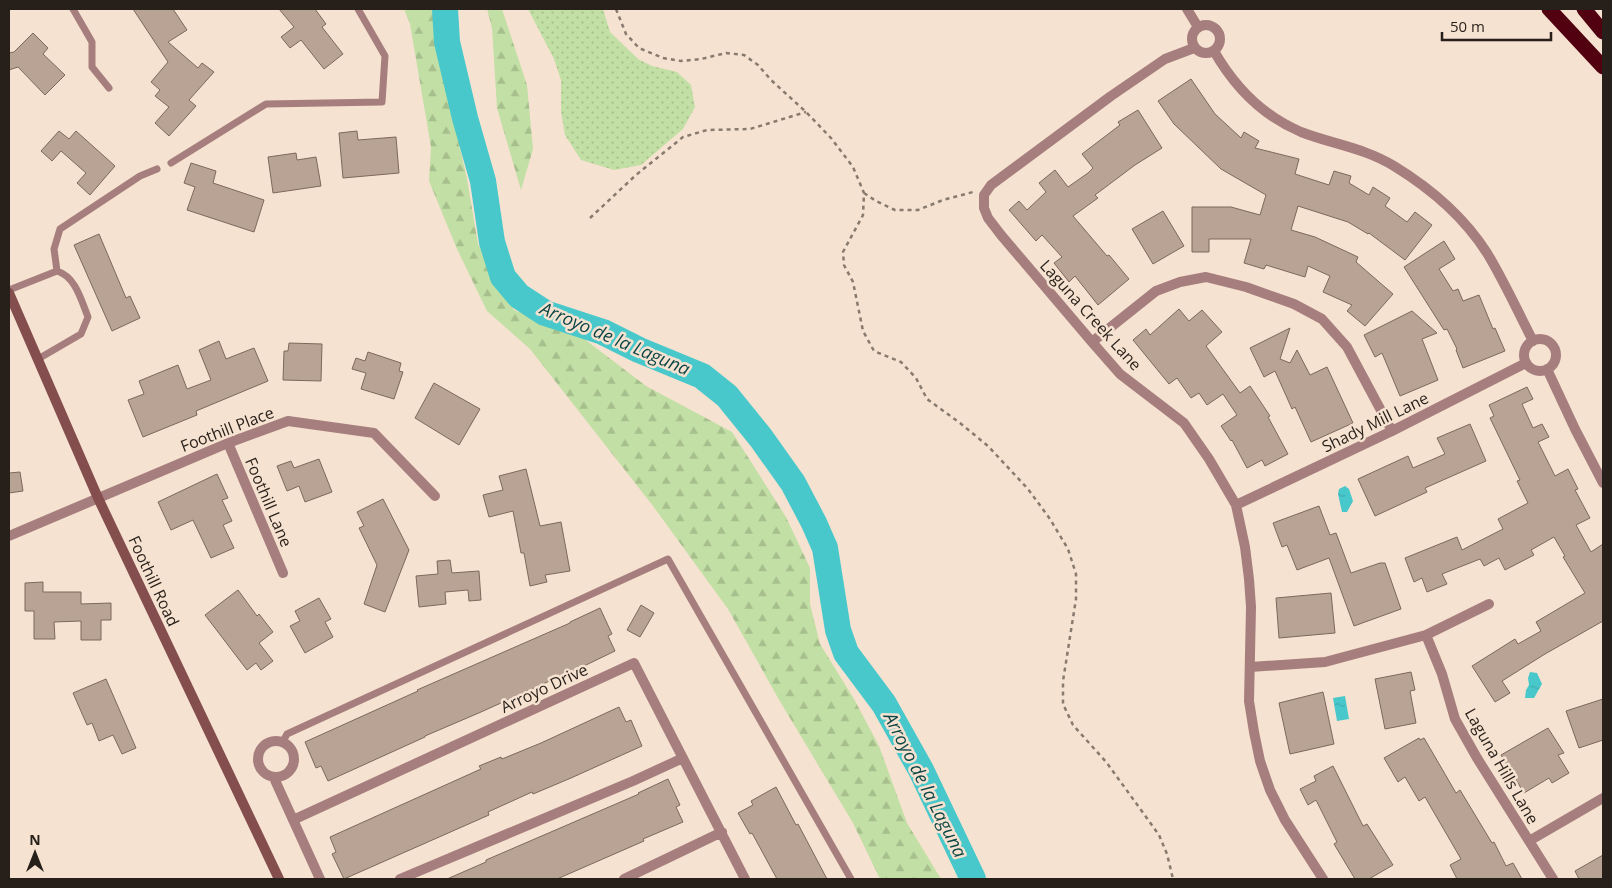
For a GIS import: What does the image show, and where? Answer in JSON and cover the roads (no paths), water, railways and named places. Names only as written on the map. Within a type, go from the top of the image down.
[{"type":"highway","points":[[1549,9],[1603,67]]},
{"type":"highway","points":[[1584,9],[1603,32]]},
{"type":"main road","name":"Foothill Road","points":[[9,291],[98,498],[279,879]]},
{"type":"street","points":[[1187,9],[1198,27]]},
{"type":"street","points":[[1209,25],[1216,28],[1219,34],[1219,46],[1214,51],[1204,54],[1194,48],[1191,36],[1198,27],[1209,25]]},
{"type":"street","name":"Laguna Creek Lane","points":[[1194,48],[1165,59],[1006,172],[991,185],[984,195],[984,208],[988,218],[1120,374],[1184,423],[1209,459],[1236,505],[1245,547],[1249,579],[1251,607],[1250,701],[1254,732],[1262,768],[1284,820],[1323,879]]},
{"type":"street","points":[[1214,51],[1224,68],[1245,95],[1270,115],[1300,132],[1364,151],[1392,164],[1421,183],[1446,204],[1467,226],[1486,252],[1533,341]]},
{"type":"street","points":[[1092,342],[1156,291],[1180,282],[1206,277],[1246,287],[1294,304],[1322,319],[1347,347],[1392,431]]},
{"type":"street","points":[[1545,340],[1554,349],[1554,360],[1547,369],[1535,370],[1526,363],[1524,353],[1526,346],[1533,341],[1545,340]]},
{"type":"street","name":"Shady Mill Lane","points":[[1236,505],[1392,431],[1526,363]]},
{"type":"street","points":[[1547,369],[1574,428],[1603,483]]},
{"type":"street","name":"Foothill Place","points":[[9,536],[228,443],[288,422],[374,433],[435,496]]},
{"type":"street","name":"Foothill Lane","points":[[228,443],[283,573]]},
{"type":"street","points":[[1250,667],[1325,662],[1426,635],[1488,604]]},
{"type":"street","name":"Laguna Hills Lane","points":[[1426,635],[1442,674],[1455,719],[1477,758],[1553,879]]},
{"type":"street","name":"Arroyo Drive","points":[[293,820],[634,663],[745,879]]},
{"type":"street","points":[[274,778],[289,772],[295,759],[289,746],[276,741],[263,746],[258,759],[263,772],[274,778],[320,879]]},
{"type":"street","points":[[400,879],[683,758]]},
{"type":"street","points":[[1529,841],[1603,798]]},
{"type":"street","points":[[624,879],[638,876],[722,832]]},
{"type":"lane","points":[[73,9],[92,42],[92,67],[109,88]]},
{"type":"lane","points":[[171,163],[266,104],[382,102],[385,56],[358,9]]},
{"type":"lane","points":[[56,271],[54,249],[60,229],[140,176],[157,168]]},
{"type":"lane","points":[[9,291],[56,271],[64,273],[77,288],[88,317],[81,334],[38,359]]},
{"type":"lane","points":[[282,743],[287,734],[668,560],[851,879]]},
{"type":"water","points":[[1345,486],[1349,489],[1353,501],[1347,512],[1342,512],[1338,494],[1339,489]]},
{"type":"water","points":[[1530,672],[1537,673],[1542,684],[1534,698],[1525,698],[1529,685],[1528,678]]},
{"type":"water","points":[[1345,696],[1349,719],[1337,721],[1333,698]]},
{"type":"waterway","name":"Arroyo de la Laguna","points":[[445,9],[447,42],[465,118],[483,181],[492,242],[503,277],[519,296],[545,313],[603,332],[639,350],[702,376],[727,396],[761,438],[793,483],[825,548],[838,630],[846,653],[884,704],[921,770],[973,879]]}]
